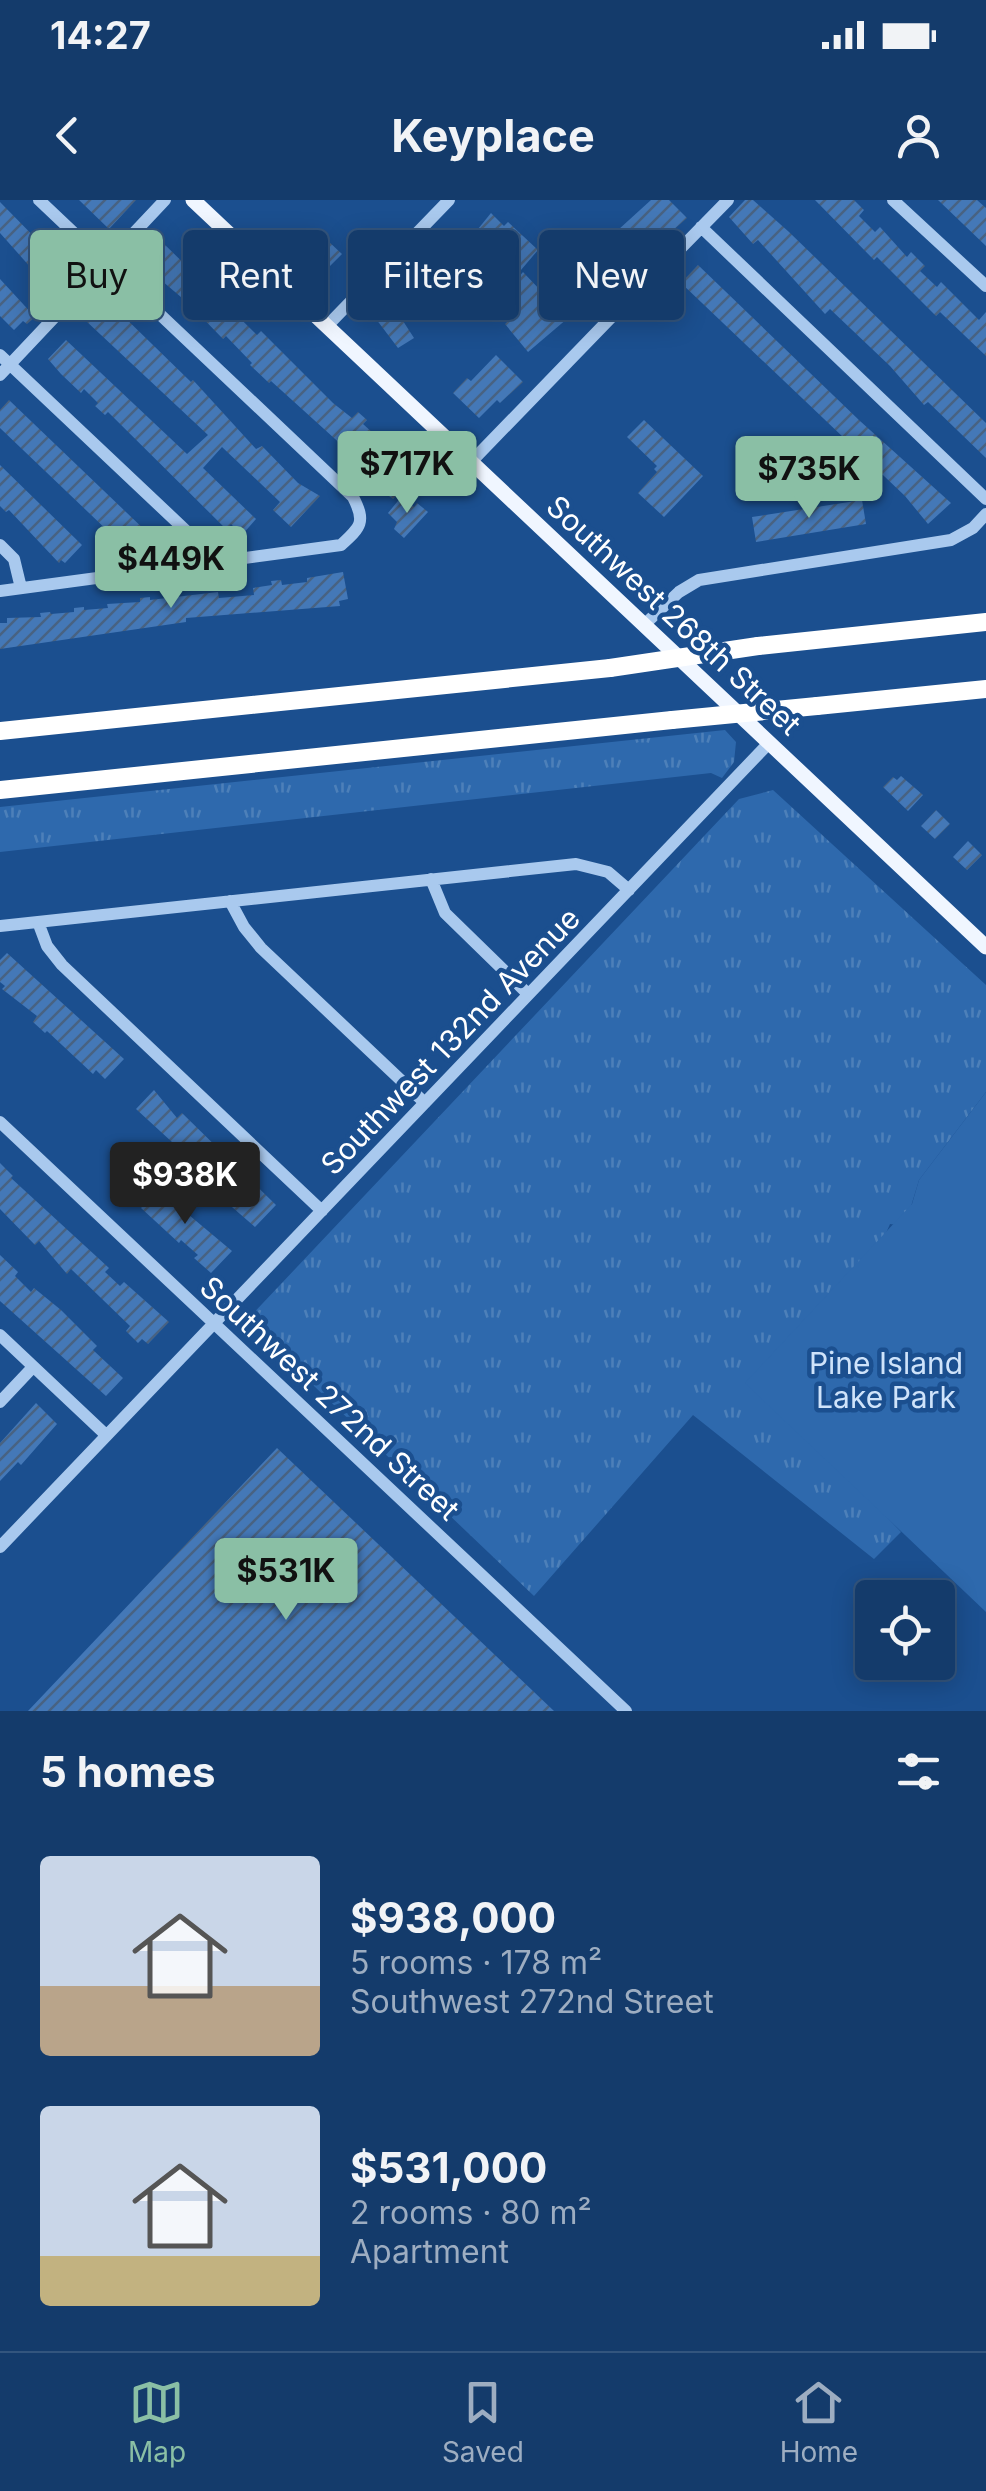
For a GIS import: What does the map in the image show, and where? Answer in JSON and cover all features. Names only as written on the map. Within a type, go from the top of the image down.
[{"type":"highway","points":[[0,731],[610,668],[758,646],[986,622]]},
{"type":"highway","points":[[0,790],[986,688]]},
{"type":"main road","name":"Southwest 268th Street","points":[[193,200],[986,947]]},
{"type":"street","points":[[38,200],[71,230]]},
{"type":"street","points":[[136,230],[165,200]]},
{"type":"street","points":[[328,325],[448,200]]},
{"type":"street","points":[[471,462],[728,200]]},
{"type":"street","points":[[893,200],[986,286]]},
{"type":"street","points":[[702,227],[986,499]]},
{"type":"street","points":[[0,591],[342,545],[360,526],[362,513],[352,497],[163,316]]},
{"type":"street","points":[[48,320],[3,365],[198,542],[208,563]]},
{"type":"street","points":[[645,624],[679,592],[699,580],[951,540],[973,528],[986,514]]},
{"type":"street","points":[[0,545],[14,559],[21,588]]},
{"type":"street","name":"Southwest 132nd Avenue","points":[[0,1547],[769,743]]},
{"type":"street","points":[[0,926],[582,864],[608,872],[630,890]]},
{"type":"street","points":[[431,879],[445,914],[528,994]]},
{"type":"street","points":[[230,901],[261,948],[425,1103]]},
{"type":"street","points":[[38,922],[46,946],[69,973],[322,1211]]},
{"type":"street","name":"Southwest 272nd Street","points":[[0,1122],[626,1711]]},
{"type":"street","points":[[0,1335],[106,1435]]},
{"type":"street","points":[[0,1402],[34,1367]]},
{"type":"green space","points":[[725,730],[736,742],[734,762],[722,778],[711,773],[0,852],[0,807]]},
{"type":"green space","points":[[773,790],[986,985],[986,1092],[919,1180],[905,1226],[890,1224],[875,1258],[837,1465],[901,1532],[874,1559],[693,1415],[534,1596],[246,1321],[739,799]]},
{"type":"green space","name":"Pine Island Lake Park","points":[[986,1092],[986,1612],[745,1383],[912,1204],[919,1180]]},
{"type":"building","points":[[79,200],[136,200],[109,229]]},
{"type":"building","points":[[651,200],[669,200],[687,218],[673,230],[618,230]]},
{"type":"building","points":[[745,200],[753,200],[789,232],[986,423],[986,458],[928,402],[924,405],[830,309],[825,314],[758,240],[753,244],[729,217]]},
{"type":"building","points":[[815,200],[854,200],[864,210],[859,216],[875,232],[880,227],[907,257],[911,252],[925,266],[920,271],[937,287],[941,282],[979,320],[986,312],[986,356],[940,312],[936,316],[877,257],[874,260]]},
{"type":"building","points":[[938,200],[977,200],[986,208],[986,246]]},
{"type":"building","points":[[0,202],[30,233],[30,267],[0,233]]},
{"type":"building","points":[[491,213],[504,226],[508,222],[517,230],[477,230]]},
{"type":"building","points":[[519,232],[538,250],[519,268]]},
{"type":"building","points":[[328,241],[342,254],[328,268]]},
{"type":"building","points":[[163,243],[183,263],[183,299],[163,282]]},
{"type":"building","points":[[698,265],[951,503],[928,524],[905,496],[684,286],[684,280]]},
{"type":"building","points":[[523,272],[539,289],[539,320],[566,320],[528,352],[505,324],[519,320],[519,277]]},
{"type":"building","points":[[0,279],[30,312],[32,320],[27,324],[23,321],[14,330],[0,316]]},
{"type":"building","points":[[85,320],[127,320],[193,380],[256,449],[262,446],[298,483],[320,496],[291,527],[273,510],[280,502],[222,447],[203,468],[256,519],[242,535],[231,524],[226,529],[108,412],[105,415],[95,406],[98,403],[84,389],[81,393],[48,359],[66,340],[187,454],[208,435]]},
{"type":"building","points":[[205,320],[242,320],[257,335],[261,331],[333,403],[352,418],[358,412],[367,420],[363,424],[396,460],[403,453],[417,474],[393,499],[373,484],[343,451],[345,448],[250,365],[226,336],[223,339]]},
{"type":"building","points":[[377,320],[402,320],[414,338],[398,348]]},
{"type":"building","points":[[496,355],[523,382],[479,418],[453,393]]},
{"type":"building","points":[[9,400],[150,535],[132,554],[0,428],[0,410]]},
{"type":"building","points":[[644,420],[703,476],[664,517],[638,493],[657,472],[657,466],[627,437]]},
{"type":"building","points":[[0,465],[82,545],[65,563],[59,563],[9,510],[6,512],[0,506]]},
{"type":"building","points":[[402,496],[414,507],[417,503],[428,512],[404,538],[394,529],[397,522],[388,513]]},
{"type":"building","points":[[862,500],[866,524],[756,542],[752,517]]},
{"type":"building","points":[[343,572],[348,599],[339,601],[340,606],[186,618],[186,622],[0,649],[0,623],[7,623],[7,618],[41,617],[40,613],[74,612],[74,608],[84,607],[108,608],[107,604],[140,602],[140,598],[150,597],[218,592],[219,598],[254,595],[253,588],[272,585],[271,581],[281,580],[282,585],[307,582],[307,578]]},
{"type":"building","points":[[901,776],[923,795],[908,811],[883,787],[893,777],[897,780]]},
{"type":"building","points":[[936,810],[950,824],[935,839],[921,826]]},
{"type":"building","points":[[968,841],[982,855],[967,870],[953,857]]},
{"type":"building","points":[[7,953],[124,1059],[105,1079],[96,1070],[93,1074],[45,1033],[33,1022],[37,1016],[2,989],[5,986],[0,982],[0,960]]},
{"type":"building","points":[[154,1090],[177,1118],[182,1113],[276,1205],[255,1227],[202,1181],[198,1185],[189,1176],[194,1171],[169,1146],[172,1142],[136,1109]]},
{"type":"building","points":[[0,1163],[11,1178],[109,1268],[105,1272],[120,1286],[124,1282],[169,1322],[148,1344],[142,1339],[138,1343],[126,1331],[130,1326],[71,1269],[67,1274],[39,1241],[35,1245],[0,1209]]},
{"type":"building","points":[[168,1179],[177,1188],[172,1193],[181,1201],[177,1205],[232,1251],[211,1273],[194,1258],[198,1255],[141,1208]]},
{"type":"building","points":[[0,1255],[31,1292],[34,1288],[61,1310],[97,1346],[93,1350],[123,1378],[106,1396],[0,1301]]},
{"type":"building","points":[[36,1403],[57,1424],[21,1465],[18,1462],[0,1481],[0,1443]]},
{"type":"building","points":[[277,1448],[554,1711],[28,1711]]}]
